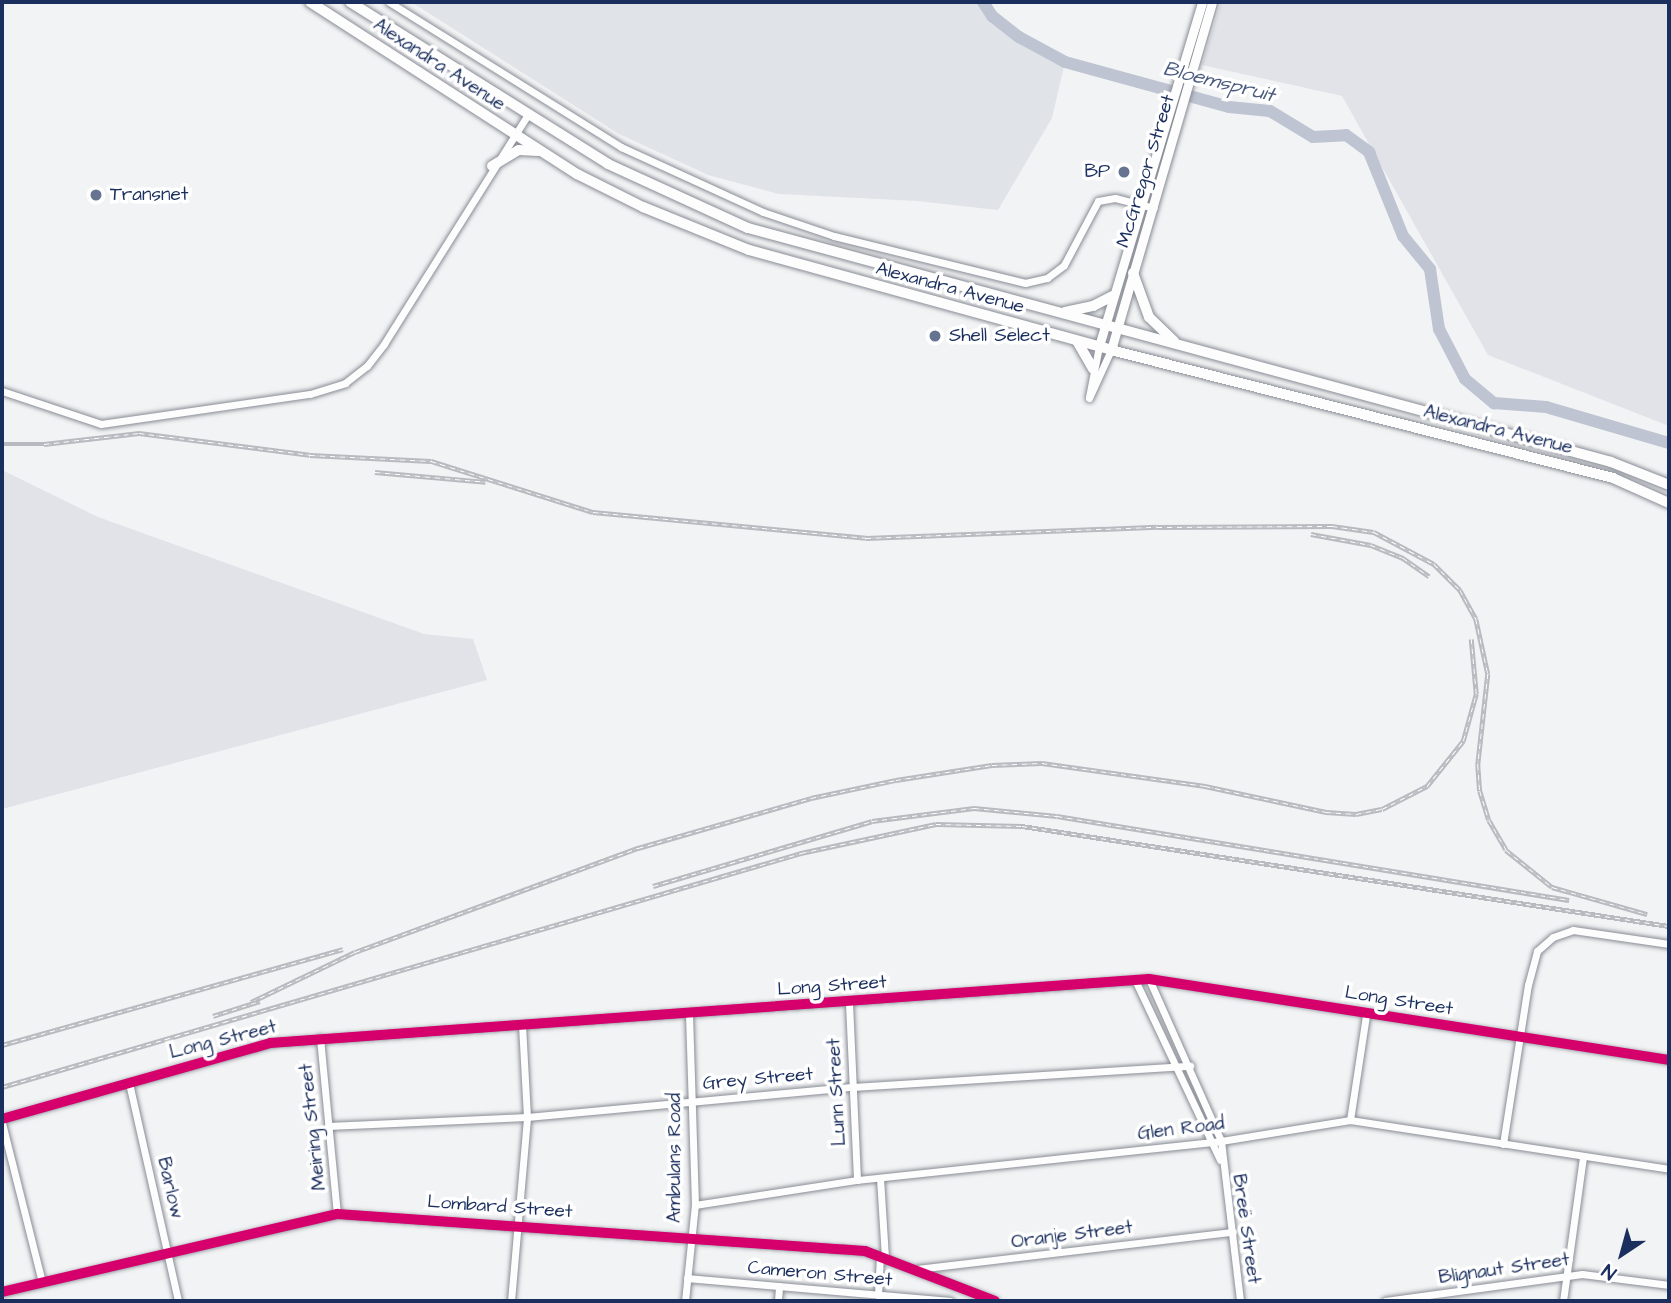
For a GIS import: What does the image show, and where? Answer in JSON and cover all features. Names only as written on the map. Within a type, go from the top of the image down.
[{"type":"highway","name":"Alexandra Avenue","points":[[310,2],[547,155],[643,207],[749,250],[1111,350],[1614,478],[1669,503]]},
{"type":"highway","name":"Alexandra Avenue","points":[[350,2],[528,114],[651,186],[761,232],[1041,310],[1118,328],[1611,462],[1669,485]]},
{"type":"highway","points":[[492,166],[519,150],[547,155]]},
{"type":"highway","points":[[643,207],[651,186]]},
{"type":"highway","points":[[1133,273],[1149,317],[1181,345]]},
{"type":"highway","points":[[1041,310],[1081,310],[1113,296]]},
{"type":"highway","points":[[1075,340],[1093,369]]},
{"type":"main road","name":"McGregor Street","points":[[1111,350],[1183,111],[1186,79],[1202,2]]},
{"type":"main road","name":"McGregor Street","points":[[1099,346],[1172,108],[1186,79],[1212,2]]},
{"type":"street","points":[[389,2],[621,147],[737,202],[834,236],[1025,284],[1047,278],[1064,265],[1098,201],[1115,198],[1154,208]]},
{"type":"street","points":[[2,391],[101,424],[310,394],[345,383],[367,366],[384,344],[492,166],[528,114]]},
{"type":"street","points":[[1099,346],[1089,398],[1111,350]]},
{"type":"street","points":[[1503,1144],[1532,962],[1553,937],[1586,931],[1669,944]]},
{"type":"street","name":"Long Street","points":[[2,1121],[259,1045],[320,1038],[849,1003],[1149,979],[1669,1060]]},
{"type":"street","name":"Breë Street","points":[[1149,979],[1190,1066],[1221,1141],[1221,1160],[1233,1232],[1240,1301]]},
{"type":"street","name":"Breë Street","points":[[1135,980],[1210,1142],[1221,1160]]},
{"type":"street","name":"Lunn Street","points":[[849,1003],[858,1180]]},
{"type":"street","name":"Ambulans Road","points":[[685,1301],[695,1205],[689,1014]]},
{"type":"street","points":[[1350,1120],[1366,1014]]},
{"type":"street","points":[[511,1301],[527,1117],[522,1025]]},
{"type":"street","name":"Meiring Street","points":[[320,1038],[337,1214]]},
{"type":"street","name":"Grey Street","points":[[328,1126],[527,1117],[852,1087],[1190,1066]]},
{"type":"street","name":"Barlow","points":[[130,1083],[170,1254],[178,1301]]},
{"type":"street","name":"Glen Road","points":[[695,1205],[858,1180],[1221,1141],[1350,1120],[1669,1169]]},
{"type":"street","points":[[2,1121],[42,1282]]},
{"type":"street","points":[[1563,1301],[1583,1157]]},
{"type":"street","points":[[878,1295],[883,1256],[880,1178]]},
{"type":"street","name":"Lombard Street","points":[[2,1292],[337,1214],[690,1238],[883,1256],[995,1301]]},
{"type":"street","name":"Oranje Street","points":[[915,1269],[1233,1232]]},
{"type":"street","name":"Blignaut Street","points":[[1385,1301],[1582,1274],[1669,1285]]},
{"type":"street","name":"Cameron Street","points":[[687,1278],[950,1301]]},
{"type":"street","points":[[778,1301],[779,1286]]},
{"type":"shaded area","points":[[411,2],[983,2],[992,16],[1019,37],[1065,62],[1052,118],[998,210],[917,201],[779,194],[708,175],[619,134]]},
{"type":"shaded area","points":[[1221,2],[1669,2],[1669,426],[1488,355],[1342,96],[1202,65]]},
{"type":"shaded area","points":[[2,470],[98,517],[424,634],[473,639],[487,680],[2,809]]},
{"type":"waterway","name":"Bloemspruit","points":[[983,2],[992,16],[1019,37],[1065,62],[1229,107],[1270,111],[1313,137],[1346,135],[1369,152],[1403,236],[1430,269],[1439,329],[1465,379],[1494,403],[1546,407],[1669,443]]},
{"type":"railway","points":[[2,444],[44,444],[139,433],[310,455],[431,461],[593,512],[866,538],[1157,527],[1332,526],[1374,532],[1434,564],[1460,590],[1476,619],[1488,674],[1478,765],[1480,791],[1489,820],[1506,850],[1552,887],[1647,914]]},
{"type":"railway","points":[[375,472],[486,482]]},
{"type":"railway","points":[[1311,534],[1371,545],[1403,558],[1429,576]]},
{"type":"railway","points":[[251,1002],[355,952],[638,848],[811,798],[896,780],[992,765],[1042,763],[1205,786],[1326,812],[1356,814],[1382,809],[1427,786],[1463,741],[1476,694],[1471,639]]},
{"type":"railway","points":[[653,886],[872,821],[974,808],[1057,816],[1569,900]]},
{"type":"railway","points":[[2,1087],[801,853],[936,824],[1022,826],[1669,926]]},
{"type":"railway","points":[[2,1045],[343,949]]},
{"type":"railway","points":[[213,1016],[260,1001]]},
{"type":"cycle path","points":[[2,1119],[270,1043],[1149,979],[1669,1060]]},
{"type":"cycle path","points":[[2,1292],[337,1214],[865,1251],[995,1301]]},
{"type":"place","name":"BP","points":[[1124,172]]},
{"type":"place","name":"Transnet","points":[[96,195]]},
{"type":"place","name":"Shell Select","points":[[935,336]]}]
